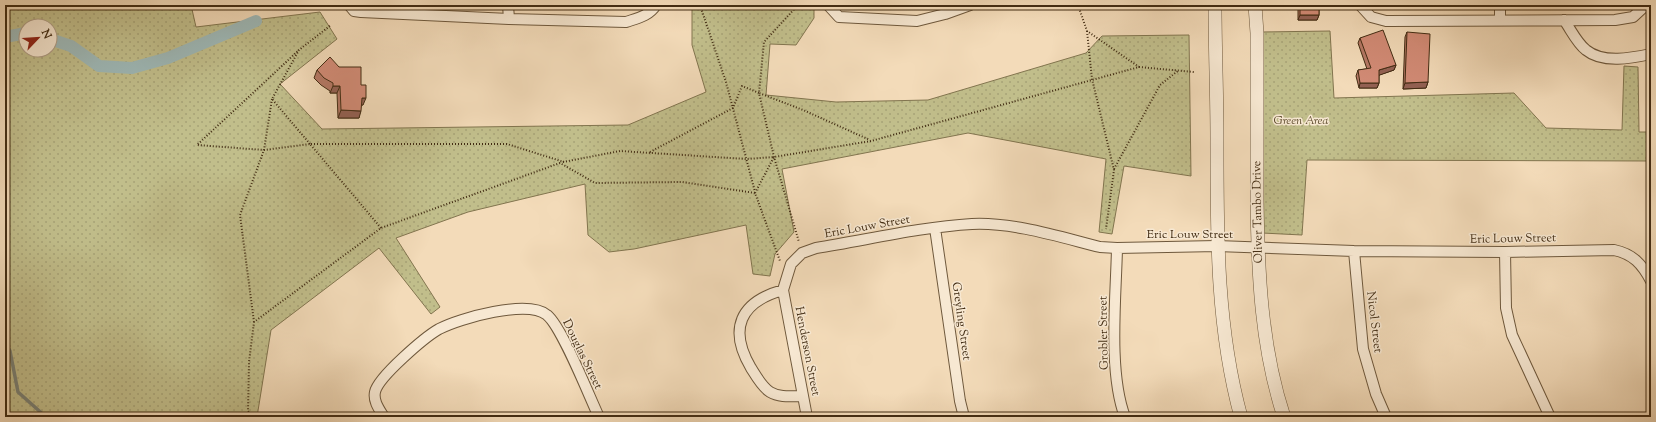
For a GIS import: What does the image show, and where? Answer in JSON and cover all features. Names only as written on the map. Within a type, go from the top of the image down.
[{"type":"street","points":[[349,5],[354,10],[361,12],[509,20],[626,22],[642,17],[656,5]]},
{"type":"street","points":[[508,5],[509,20]]},
{"type":"street","points":[[828,5],[839,16],[851,18],[918,20],[945,14],[970,5]]},
{"type":"street","points":[[1215,5],[1217,246],[1224,336],[1231,380],[1241,417]]},
{"type":"street","name":"Oliver Tambo Drive","points":[[1256,5],[1257,248],[1263,328],[1284,417]]},
{"type":"street","points":[[1500,5],[1500,20]]},
{"type":"street","points":[[1361,6],[1371,17],[1386,21],[1615,20],[1633,17],[1644,7]]},
{"type":"street","points":[[1564,20],[1586,50],[1593,55],[1614,58],[1635,57],[1651,54]]},
{"type":"street","name":"Eric Louw Street","points":[[802,253],[816,248],[935,228],[972,224],[999,225],[1100,247],[1117,248],[1217,246],[1354,251],[1505,252],[1614,250],[1624,252],[1633,257],[1643,266],[1651,281]]},
{"type":"street","name":"Greyling Street","points":[[935,228],[960,401],[964,417]]},
{"type":"street","name":"Grobler Street","points":[[1117,248],[1116,370],[1121,406],[1125,417]]},
{"type":"street","name":"Nicol Street","points":[[1354,251],[1363,349],[1376,394],[1386,417]]},
{"type":"street","points":[[1505,252],[1506,308],[1512,335],[1550,417]]},
{"type":"street","points":[[802,253],[791,264],[786,276],[783,290],[769,294],[747,311],[740,321],[739,328],[740,341],[749,364],[760,381],[770,392],[780,396],[803,396]]},
{"type":"street","name":"Henderson Street","points":[[783,290],[807,417]]},
{"type":"street","name":"Douglas Street","points":[[384,417],[376,404],[375,392],[378,384],[389,370],[438,330],[458,320],[482,314],[536,309],[547,315],[558,329],[599,417]]},
{"type":"path","points":[[700,5],[726,82],[755,193],[786,276]]},
{"type":"path","points":[[798,5],[764,42],[759,93],[774,157],[802,253]]},
{"type":"path","points":[[1078,5],[1087,31],[1092,79],[1114,170]]},
{"type":"path","points":[[330,25],[299,50],[197,145],[264,150],[310,144],[507,144],[564,162]]},
{"type":"path","points":[[1087,31],[1139,67]]},
{"type":"path","points":[[252,417],[248,411],[249,362],[254,322],[240,215],[264,150],[272,99],[299,50]]},
{"type":"path","points":[[254,322],[381,228],[560,163],[620,151],[746,159],[774,157],[871,141],[1139,67],[1194,72]]},
{"type":"path","points":[[1106,229],[1114,170],[1160,85],[1179,70]]},
{"type":"path","points":[[650,152],[733,108],[742,86],[803,110],[871,141]]},
{"type":"path","points":[[272,99],[381,228]]},
{"type":"path","points":[[755,193],[774,157]]},
{"type":"path","points":[[560,163],[595,183],[682,182],[755,193]]},
{"type":"green space","points":[[5,5],[191,5],[196,27],[320,12],[337,39],[280,84],[322,129],[628,125],[706,92],[692,45],[692,5],[814,5],[814,18],[796,45],[770,44],[766,95],[836,102],[928,100],[1086,53],[1102,36],[1189,35],[1191,176],[1124,166],[1112,234],[1099,232],[1106,159],[968,133],[782,169],[794,232],[775,254],[770,276],[753,274],[746,225],[634,249],[609,252],[588,235],[585,184],[468,212],[396,238],[440,307],[431,314],[379,248],[271,330],[257,417],[5,417]]},
{"type":"green space","name":"Green Area","points":[[1330,31],[1334,98],[1514,93],[1546,128],[1622,130],[1624,66],[1638,67],[1639,132],[1651,132],[1651,161],[1307,160],[1302,235],[1262,233],[1262,32]]},
{"type":"building","points":[[1300,5],[1319,5],[1319,15],[1300,15]]},
{"type":"building","points":[[1383,30],[1396,65],[1379,70],[1379,83],[1360,83],[1358,70],[1371,68],[1360,38]]},
{"type":"building","points":[[1407,32],[1430,34],[1428,82],[1405,83]]},
{"type":"building","points":[[330,57],[339,67],[361,67],[361,85],[366,85],[366,98],[362,98],[361,111],[341,110],[340,86],[333,86],[333,83],[324,78],[317,70]]},
{"type":"waterway","points":[[58,42],[71,46],[99,66],[132,68],[168,58],[256,21]]},
{"type":"waterway","points":[[5,37],[18,35]]},
{"type":"waterway","points":[[5,343],[10,351],[18,392],[46,417]]}]
